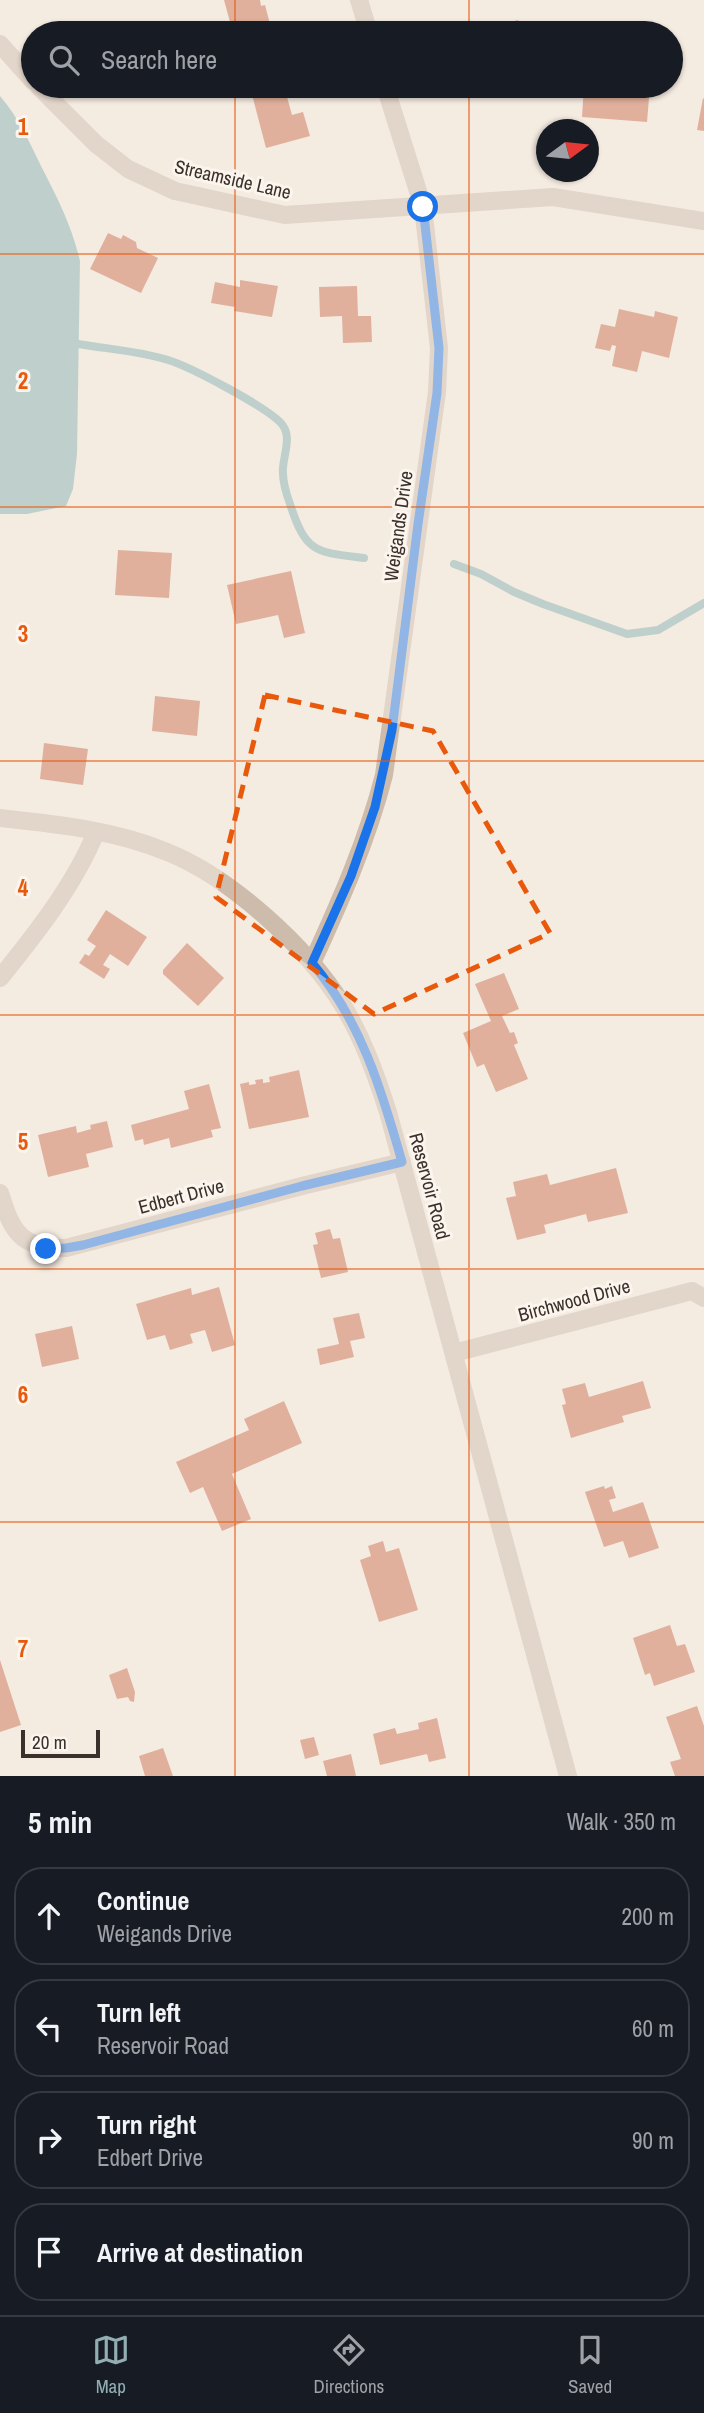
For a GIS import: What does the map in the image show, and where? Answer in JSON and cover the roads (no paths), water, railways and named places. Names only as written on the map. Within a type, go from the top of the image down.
[{"type":"street","points":[[359,0],[365,21]]},
{"type":"street","points":[[0,44],[21,68]]},
{"type":"street","name":"Streamside Lane","points":[[50,98],[96,144],[128,169],[175,191],[285,215],[553,197],[704,221]]},
{"type":"street","name":"Weigands Drive","points":[[312,963],[351,876],[375,807],[392,730],[437,393],[439,348],[423,207],[390,98]]},
{"type":"street","name":"Reservoir Road","points":[[0,818],[96,832],[136,841],[193,863],[253,906],[312,963],[343,1006],[368,1056],[388,1112],[568,1776]]},
{"type":"street","points":[[0,978],[75,873],[96,832]]},
{"type":"street","name":"Edbert Drive","points":[[0,1193],[15,1232],[27,1242],[46,1249],[66,1248],[402,1162]]},
{"type":"street","name":"Birchwood Drive","points":[[454,1353],[692,1291],[704,1298]]},
{"type":"water","points":[[0,96],[23,130],[53,189],[80,261],[77,454],[73,489],[66,506],[27,514],[0,514]]},
{"type":"waterway","points":[[69,340],[78,344],[135,352],[168,360],[193,370],[272,415],[286,432],[284,482],[301,532],[308,541],[323,551],[364,558]]},
{"type":"waterway","points":[[454,564],[543,604],[627,634],[658,630],[704,603]]}]
